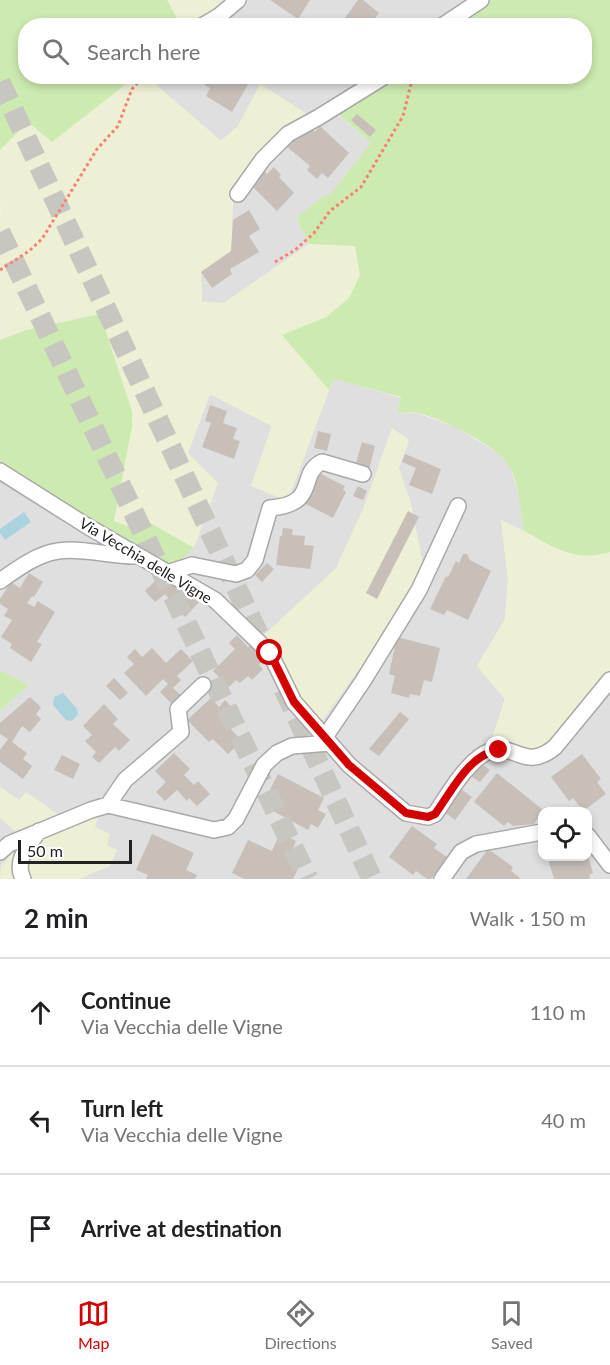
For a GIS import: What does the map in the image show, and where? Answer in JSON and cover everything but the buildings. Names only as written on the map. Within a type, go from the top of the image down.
[{"type":"street","points":[[216,18],[238,0]]},
{"type":"street","points":[[454,18],[481,0]]},
{"type":"street","points":[[238,194],[263,159],[288,134],[372,84]]},
{"type":"street","points":[[167,573],[192,565],[236,574],[247,570],[255,560],[270,508],[288,506],[300,498],[316,465],[322,462],[363,474]]},
{"type":"street","name":"Via Vecchia delle Vigne","points":[[0,471],[87,526],[215,600],[270,653],[294,702],[349,765],[406,813],[428,817],[435,814],[474,761],[489,751],[499,750],[530,758],[546,754],[555,747],[610,680]]},
{"type":"street","points":[[0,852],[9,844],[108,805],[214,830],[228,826],[237,819],[264,765],[277,753],[292,746],[327,740],[418,590],[458,506]]},
{"type":"street","points":[[0,581],[24,564],[57,551],[76,551],[119,557],[138,556]]},
{"type":"street","points":[[108,805],[125,780],[181,732],[178,709],[203,685]]},
{"type":"street","points":[[23,879],[19,870],[22,855],[39,831]]},
{"type":"street","points":[[442,879],[462,852],[476,844],[538,833]]},
{"type":"street","points":[[592,841],[610,866]]},
{"type":"path","points":[[0,270],[29,252],[42,239],[97,149],[118,126],[132,89],[137,84]]},
{"type":"path","points":[[275,262],[295,250],[314,233],[330,211],[361,187],[403,116],[411,84]]},
{"type":"shaded area","points":[[231,0],[488,0],[463,18],[207,18],[220,11]]},
{"type":"shaded area","points":[[155,84],[261,84],[238,126],[221,141]]},
{"type":"shaded area","points":[[261,84],[380,84],[335,112],[371,143],[329,197],[296,218],[309,244],[224,303],[202,302],[201,272],[231,251],[233,195]]},
{"type":"shaded area","points":[[334,378],[401,398],[397,413],[416,413],[456,427],[499,454],[510,465],[520,500],[524,531],[501,520],[508,579],[505,619],[477,666],[505,699],[491,741],[610,673],[610,879],[0,879],[0,711],[29,685],[0,670],[0,463],[168,570],[188,453],[210,394],[272,426],[251,486],[321,412]]},
{"type":"green space","points":[[0,0],[167,0],[177,18],[18,18],[18,84],[126,84],[52,142],[28,122],[0,150]]},
{"type":"green space","points":[[167,0],[231,0],[220,11],[207,18],[177,18]]},
{"type":"green space","points":[[488,0],[610,0],[610,552],[586,556],[565,552],[524,531],[517,486],[508,464],[501,456],[465,432],[426,415],[397,413],[401,397],[334,379],[329,390],[282,335],[326,317],[349,298],[360,275],[355,246],[309,244],[296,218],[325,195],[329,196],[371,143],[335,111],[379,84],[592,84],[592,18],[464,18]]},
{"type":"green space","points":[[125,84],[155,84],[221,141],[238,126],[260,84],[312,117],[233,195],[231,251],[201,272],[202,302],[224,303],[309,244],[355,246],[360,275],[349,298],[326,317],[283,335],[329,390],[288,501],[251,486],[272,426],[210,394],[188,453],[218,483],[194,548],[140,517],[132,528],[114,522],[132,427],[132,411],[26,330],[0,340],[0,213],[3,212],[0,203],[0,150],[28,121],[52,141]]},
{"type":"green space","points":[[100,314],[132,411],[132,427],[114,521],[132,528],[140,517],[194,548],[169,570],[0,463],[0,340],[26,330]]},
{"type":"green space","points":[[392,428],[409,440],[399,468],[411,503],[424,569],[389,628],[321,722],[292,688],[265,634],[336,568],[363,509]]},
{"type":"green space","points":[[501,520],[566,554],[595,557],[610,552],[610,673],[547,744],[533,750],[491,742],[505,699],[477,666],[505,619],[508,579]]},
{"type":"green space","points":[[0,670],[29,685],[0,711]]},
{"type":"green space","points":[[0,787],[19,800],[26,792],[59,815],[15,831],[0,818]]},
{"type":"green space","points":[[100,812],[95,827],[110,834],[107,845],[117,850],[110,866],[79,879],[0,879],[1,866],[12,853],[48,834]]},
{"type":"water","points":[[24,512],[31,522],[5,540],[0,529]]},
{"type":"water","points":[[63,693],[77,709],[78,714],[72,721],[66,720],[53,705],[54,697]]},
{"type":"tunnel","points":[[0,82],[267,653]]},
{"type":"tunnel","points":[[0,232],[308,879]]},
{"type":"tunnel","points":[[284,689],[372,879]]},
{"type":"route","points":[[270,653],[294,702],[349,765],[406,813],[428,817],[435,814],[474,761],[489,751],[499,750]]}]
